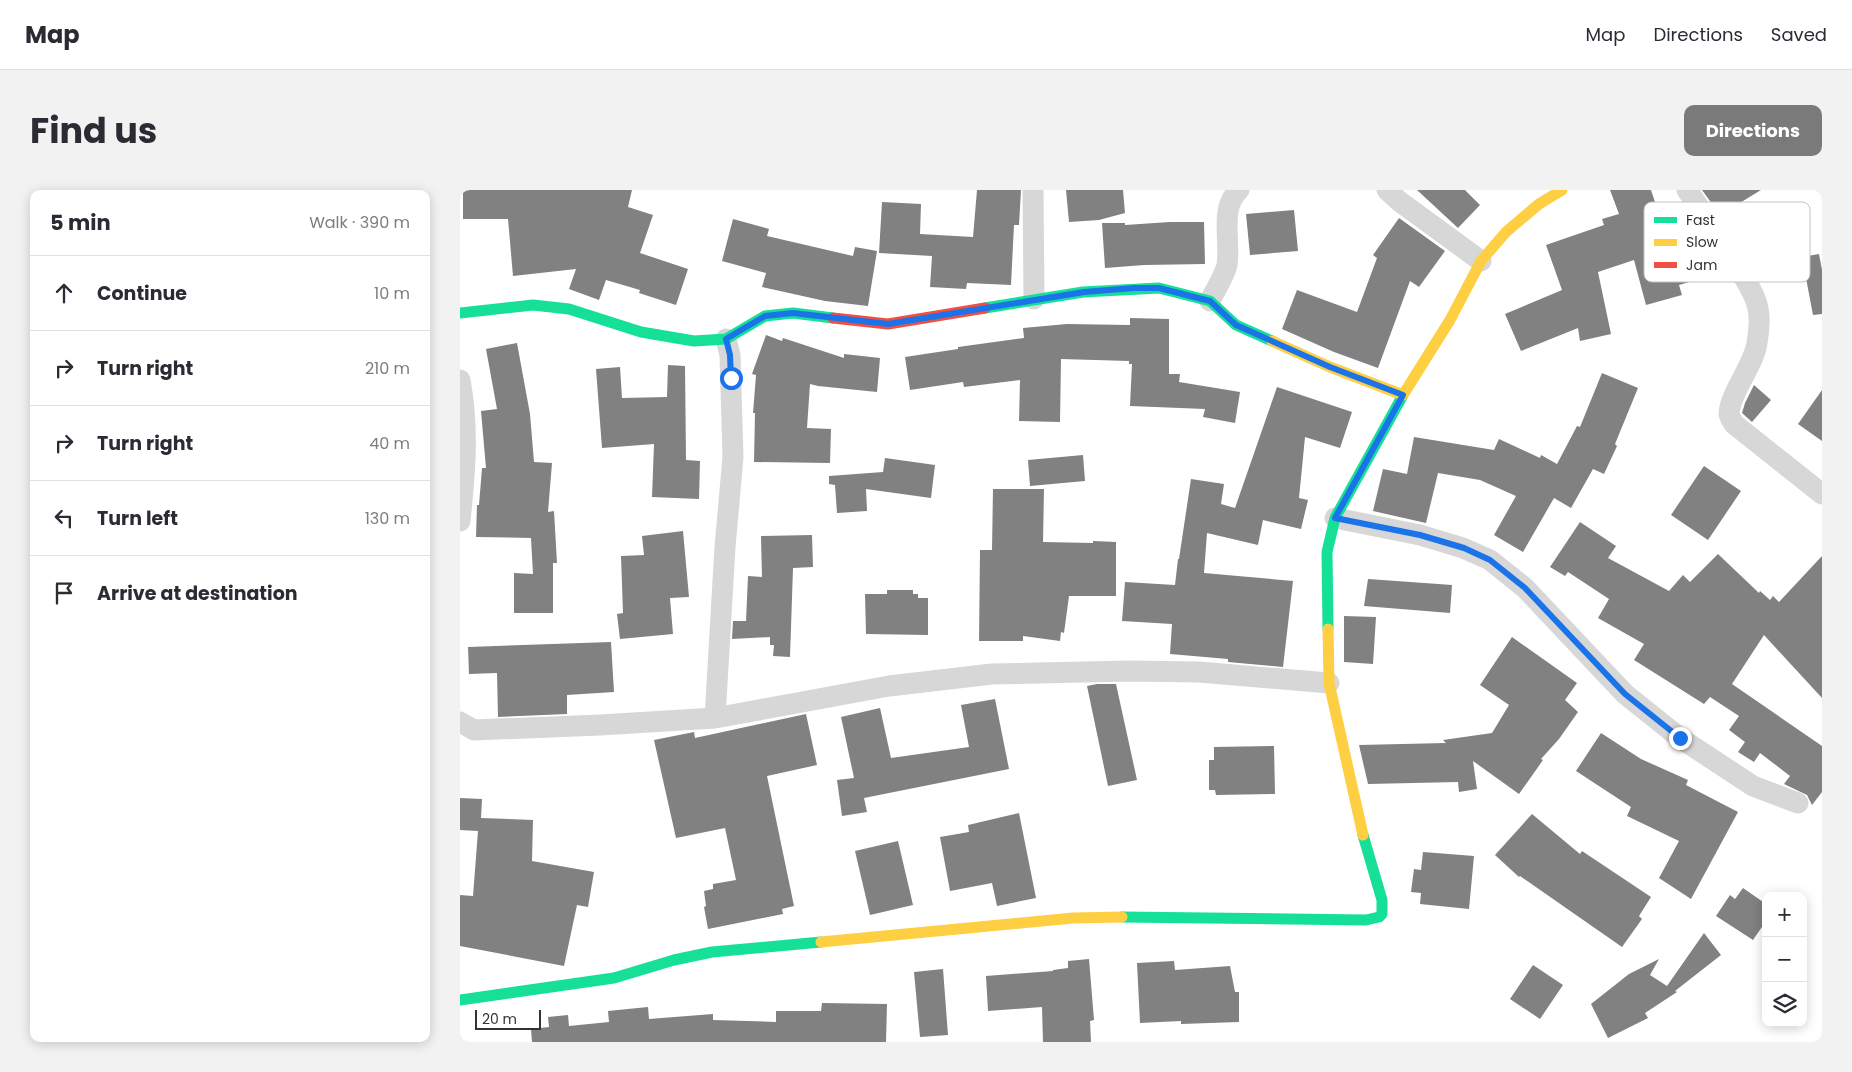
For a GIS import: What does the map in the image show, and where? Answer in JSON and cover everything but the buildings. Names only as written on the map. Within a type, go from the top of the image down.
[{"type":"street","points":[[1032,190],[1034,299]]},
{"type":"street","points":[[1210,301],[1226,266],[1228,213],[1231,199],[1240,190]]},
{"type":"street","points":[[1387,190],[1399,201],[1481,261]]},
{"type":"street","points":[[460,1000],[614,978],[674,960],[712,952],[1073,918],[1366,920],[1380,917],[1382,914],[1382,900],[1363,834],[1329,683],[1327,552],[1335,518],[1403,395],[1450,320],[1481,261],[1506,232],[1539,204],[1562,190]]},
{"type":"street","points":[[1686,190],[1695,202]]},
{"type":"street","points":[[1746,282],[1758,308],[1757,344],[1751,365],[1732,402],[1729,413],[1730,419],[1822,494]]},
{"type":"street","points":[[460,313],[533,305],[569,309],[641,332],[694,341],[726,339],[765,316],[793,313],[888,324],[1084,292],[1159,288],[1210,301],[1236,325],[1330,367],[1403,395]]},
{"type":"street","points":[[715,718],[732,457],[730,355],[726,339]]},
{"type":"street","points":[[460,380],[464,400],[466,458],[460,521]]},
{"type":"street","points":[[1335,518],[1420,535],[1464,548],[1490,560],[1525,588],[1625,694],[1680,738],[1753,786],[1798,803]]},
{"type":"street","points":[[460,722],[474,730],[715,718],[889,686],[992,674],[1129,671],[1199,672],[1329,683]]},
{"type":"traffic: fast","points":[[985,308],[1083,292],[1159,288],[1210,301],[1236,325],[1272,341]]},
{"type":"traffic: fast","points":[[460,313],[533,305],[569,309],[641,332],[694,341],[726,339],[765,316],[793,313],[833,318]]},
{"type":"traffic: fast","points":[[1328,629],[1327,552],[1335,518],[1403,395]]},
{"type":"traffic: fast","points":[[1122,917],[1366,920],[1379,917],[1382,914],[1382,900],[1363,835]]},
{"type":"traffic: fast","points":[[460,1000],[614,978],[674,960],[712,952],[821,942]]},
{"type":"traffic: slow","points":[[1272,341],[1330,367],[1403,395],[1450,320],[1481,261],[1506,232],[1539,204],[1562,190]]},
{"type":"traffic: slow","points":[[1328,629],[1329,683],[1363,835]]},
{"type":"traffic: slow","points":[[821,942],[1073,918],[1122,917]]},
{"type":"traffic: jam","points":[[833,318],[888,324],[985,308]]},
{"type":"route","points":[[731,378],[730,355],[726,339],[765,316],[793,313],[888,324],[1034,299],[1084,292],[1135,288],[1159,288],[1210,301],[1236,325],[1330,367],[1403,395],[1335,518],[1420,535],[1464,548],[1490,560],[1525,588],[1625,694],[1680,738]]}]
